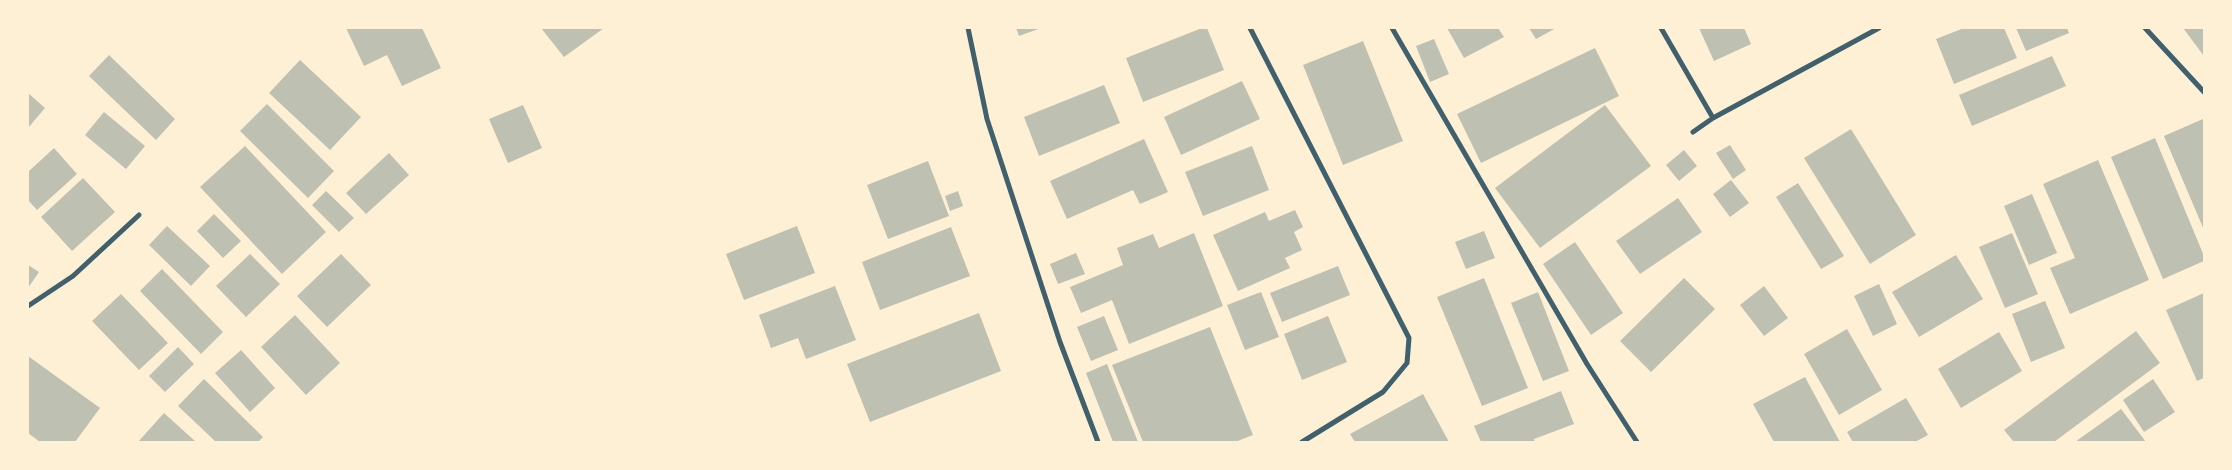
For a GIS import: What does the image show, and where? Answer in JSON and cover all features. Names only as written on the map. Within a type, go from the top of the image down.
[{"type":"street","points":[[968,28],[987,119],[1060,342],[1098,442]]},
{"type":"street","points":[[1250,28],[1409,338],[1407,363],[1383,392],[1302,442]]},
{"type":"street","points":[[1392,28],[1587,364],[1636,442]]},
{"type":"street","points":[[1661,28],[1713,118]]},
{"type":"street","points":[[1693,132],[1713,118],[1879,28]]},
{"type":"street","points":[[2145,28],[2204,92]]},
{"type":"street","points":[[28,306],[73,276],[139,215]]},
{"type":"building","points":[[346,28],[422,28],[441,68],[402,86],[387,55],[364,66]]},
{"type":"building","points":[[541,28],[604,28],[564,57]]},
{"type":"building","points":[[1016,28],[1041,28],[1019,36]]},
{"type":"building","points":[[1202,28],[1207,28],[1224,70],[1143,102],[1126,58]]},
{"type":"building","points":[[1447,28],[1498,28],[1504,37],[1464,58]]},
{"type":"building","points":[[1529,28],[1556,28],[1536,39]]},
{"type":"building","points":[[1699,28],[1744,28],[1751,44],[1714,61]]},
{"type":"building","points":[[1964,28],[2004,28],[2017,58],[1954,84],[1936,39]]},
{"type":"building","points":[[2016,28],[2067,28],[2069,33],[2026,51]]},
{"type":"building","points":[[2183,28],[2204,28],[2204,56]]},
{"type":"building","points":[[1434,39],[1449,74],[1430,82],[1416,46]]},
{"type":"building","points":[[1363,41],[1403,141],[1343,165],[1303,65]]},
{"type":"building","points":[[1595,48],[1619,96],[1481,163],[1457,114]]},
{"type":"building","points":[[109,55],[175,119],[156,140],[89,76]]},
{"type":"building","points":[[2052,56],[2066,86],[1972,126],[1959,95]]},
{"type":"building","points":[[300,60],[361,117],[330,150],[269,93]]},
{"type":"building","points":[[1242,81],[1260,119],[1181,155],[1164,117]]},
{"type":"building","points":[[1104,85],[1120,123],[1039,156],[1024,117]]},
{"type":"building","points":[[28,93],[45,108],[28,128]]},
{"type":"building","points":[[267,104],[334,171],[308,198],[240,131]]},
{"type":"building","points":[[523,105],[542,148],[508,163],[489,119]]},
{"type":"building","points":[[1605,105],[1651,166],[1540,248],[1495,188]]},
{"type":"building","points":[[104,112],[145,146],[126,169],[85,135]]},
{"type":"building","points":[[2203,119],[2204,124],[2204,230],[2164,136]]},
{"type":"building","points":[[1851,129],[1916,235],[1870,264],[1804,158]]},
{"type":"building","points":[[2155,138],[2204,256],[2204,261],[2163,279],[2111,157]]},
{"type":"building","points":[[1144,139],[1168,192],[1140,204],[1133,190],[1067,219],[1050,181]]},
{"type":"building","points":[[1730,145],[1746,170],[1733,179],[1716,153]]},
{"type":"building","points":[[245,146],[326,232],[282,274],[200,187]]},
{"type":"building","points":[[1252,146],[1269,190],[1203,216],[1185,172]]},
{"type":"building","points":[[54,148],[77,174],[37,210],[28,200],[28,172]]},
{"type":"building","points":[[1684,150],[1697,166],[1679,181],[1666,165]]},
{"type":"building","points":[[389,153],[409,175],[366,214],[346,193]]},
{"type":"building","points":[[2098,160],[2149,280],[2070,314],[2050,268],[2075,258],[2043,184]]},
{"type":"building","points":[[928,161],[949,216],[888,239],[867,185]]},
{"type":"building","points":[[83,178],[115,212],[72,251],[41,217]]},
{"type":"building","points":[[1731,180],[1749,203],[1730,217],[1713,194]]},
{"type":"building","points":[[1798,183],[1844,256],[1821,269],[1776,197]]},
{"type":"building","points":[[326,191],[354,218],[339,232],[312,205]]},
{"type":"building","points":[[958,191],[963,206],[950,211],[945,196]]},
{"type":"building","points":[[2032,194],[2057,253],[2029,265],[2004,206]]},
{"type":"building","points":[[1678,198],[1702,232],[1640,274],[1616,241]]},
{"type":"building","points":[[1295,210],[1303,227],[1294,232],[1302,250],[1285,258],[1290,268],[1238,291],[1213,235],[1265,212],[1269,221]]},
{"type":"building","points":[[214,214],[241,241],[223,258],[197,231]]},
{"type":"building","points":[[167,226],[210,266],[191,286],[149,245]]},
{"type":"building","points":[[797,226],[815,273],[744,300],[726,254]]},
{"type":"building","points":[[951,227],[970,276],[880,310],[862,262]]},
{"type":"building","points":[[1484,231],[1495,258],[1466,269],[1455,242]]},
{"type":"building","points":[[1194,233],[1223,306],[1129,344],[1112,300],[1081,313],[1070,287],[1123,265],[1117,248],[1153,234],[1159,248]]},
{"type":"building","points":[[2012,233],[2038,294],[2005,308],[1979,247]]},
{"type":"building","points":[[1575,242],[1623,313],[1591,335],[1543,264]]},
{"type":"building","points":[[1076,253],[1085,274],[1058,284],[1050,264]]},
{"type":"building","points":[[250,254],[280,284],[246,317],[216,286]]},
{"type":"building","points":[[341,254],[371,285],[327,327],[297,296]]},
{"type":"building","points":[[1956,255],[1983,299],[1919,337],[1892,292]]},
{"type":"building","points":[[28,265],[39,272],[28,288]]},
{"type":"building","points":[[1338,266],[1350,295],[1282,322],[1270,293]]},
{"type":"building","points":[[162,269],[223,332],[201,354],[140,291]]},
{"type":"building","points":[[1484,278],[1528,388],[1482,406],[1437,297]]},
{"type":"building","points":[[1684,278],[1715,309],[1651,372],[1620,341]]},
{"type":"building","points":[[1879,284],[1897,324],[1873,336],[1854,296]]},
{"type":"building","points":[[835,286],[856,340],[806,359],[798,338],[771,348],[759,315]]},
{"type":"building","points":[[1764,286],[1788,318],[1764,336],[1740,305]]},
{"type":"building","points":[[1261,292],[1279,337],[1245,350],[1227,305]]},
{"type":"building","points":[[1538,292],[1569,371],[1543,381],[1511,303]]},
{"type":"building","points":[[2204,293],[2204,378],[2197,381],[2166,310]]},
{"type":"building","points":[[121,294],[168,343],[139,370],[92,321]]},
{"type":"building","points":[[2045,301],[2065,348],[2031,362],[2012,314]]},
{"type":"building","points":[[979,313],[1001,371],[870,422],[847,364]]},
{"type":"building","points":[[295,315],[340,363],[306,395],[261,347]]},
{"type":"building","points":[[1104,316],[1118,350],[1091,361],[1077,327]]},
{"type":"building","points":[[1328,316],[1347,362],[1302,380],[1284,334]]},
{"type":"building","points":[[1210,327],[1253,435],[1235,442],[1143,442],[1112,365]]},
{"type":"building","points":[[1847,329],[1882,390],[1839,415],[1804,354]]},
{"type":"building","points":[[2136,331],[2160,363],[2054,442],[2014,442],[2004,430]]},
{"type":"building","points":[[1999,332],[2022,371],[1961,408],[1938,369]]},
{"type":"building","points":[[178,347],[194,364],[165,392],[149,376]]},
{"type":"building","points":[[241,350],[275,388],[250,412],[215,373]]},
{"type":"building","points":[[28,356],[100,408],[75,442],[40,442],[28,433]]},
{"type":"building","points":[[1107,364],[1138,442],[1113,442],[1086,373]]},
{"type":"building","points":[[1805,377],[1840,442],[1774,442],[1753,404]]},
{"type":"building","points":[[204,379],[263,437],[258,442],[216,442],[178,406]]},
{"type":"building","points":[[2153,379],[2175,412],[2144,432],[2123,400]]},
{"type":"building","points":[[1561,391],[1574,424],[1534,439],[1535,442],[1481,442],[1474,426]]},
{"type":"building","points":[[1423,394],[1449,442],[1355,442],[1350,434]]},
{"type":"building","points":[[1906,398],[1928,435],[1915,442],[1853,442],[1847,432]]},
{"type":"building","points":[[2121,409],[2146,442],[2075,442]]},
{"type":"building","points":[[164,413],[196,442],[138,442]]}]
